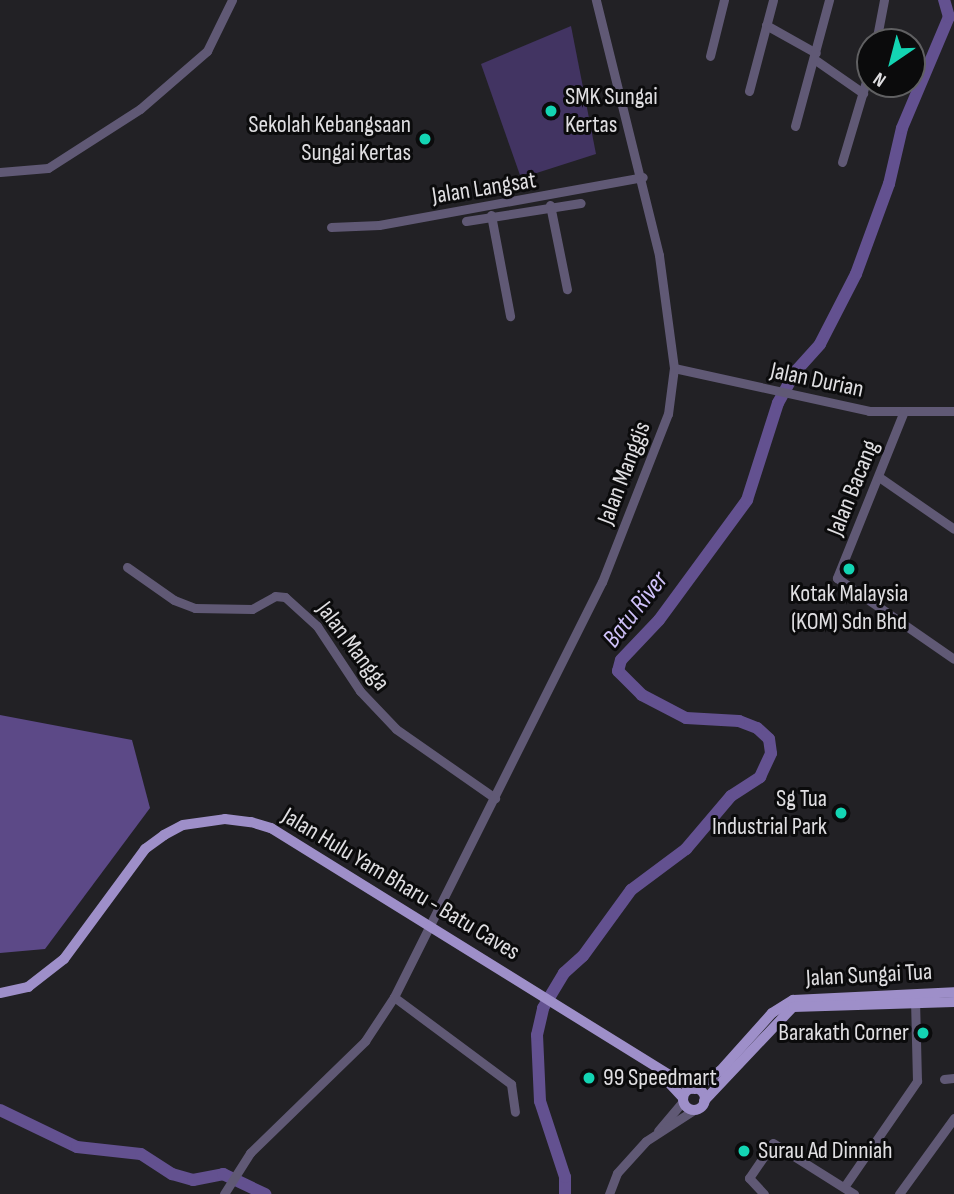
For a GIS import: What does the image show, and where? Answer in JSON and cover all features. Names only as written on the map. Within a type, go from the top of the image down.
[{"type":"main road","name":"Jalan Hulu Yam Bharu - Batu Caves","points":[[0,993],[28,987],[64,959],[145,849],[183,825],[225,819],[271,828],[566,1008],[658,1072],[693,1089]]},
{"type":"main road","name":"Jalan Sungai Tua","points":[[694,1110],[793,1007],[911,1000],[954,992]]},
{"type":"main road","name":"Jalan Sungai Tua","points":[[683,1100],[693,1089],[720,1071],[782,1005],[801,998],[954,1002]]},
{"type":"main road","name":"Jalan Hulu Yam Bharu - Batu Caves","points":[[658,1072],[694,1110]]},
{"type":"main road","points":[[693,1089],[704,1101]]},
{"type":"street","points":[[0,172],[48,168],[141,109],[207,51],[232,0]]},
{"type":"street","name":"Jalan Manggis","points":[[224,1194],[243,1164],[365,1041],[394,997],[606,572],[668,414],[674,368],[643,177],[596,0]]},
{"type":"street","points":[[710,55],[724,0]]},
{"type":"street","points":[[749,90],[773,0]]},
{"type":"street","points":[[795,126],[829,0]]},
{"type":"street","points":[[879,28],[884,0]]},
{"type":"street","points":[[766,25],[815,56],[856,88]]},
{"type":"street","points":[[842,162],[861,98]]},
{"type":"street","name":"Jalan Langsat","points":[[331,227],[379,225],[548,197],[643,177]]},
{"type":"street","points":[[548,197],[567,289]]},
{"type":"street","points":[[466,221],[581,204]]},
{"type":"street","points":[[489,206],[509,316]]},
{"type":"street","name":"Jalan Durian","points":[[674,368],[869,411],[954,411]]},
{"type":"street","name":"Jalan Bacang","points":[[904,411],[837,578],[954,659]]},
{"type":"street","points":[[879,477],[954,529]]},
{"type":"street","name":"Jalan Mangga","points":[[127,567],[174,600],[195,608],[252,609],[275,596],[285,597],[317,626],[360,691],[396,729],[495,798]]},
{"type":"street","points":[[394,997],[512,1084],[515,1112]]},
{"type":"street","points":[[844,1187],[917,1081],[911,1000]]},
{"type":"street","points":[[610,1194],[621,1168],[655,1135],[683,1100]]},
{"type":"street","points":[[655,1135],[694,1110]]},
{"type":"street","points":[[899,1194],[954,1118]]},
{"type":"street","points":[[764,1194],[752,1185],[749,1178],[769,1145],[779,1143],[854,1194]]},
{"type":"shaded area","points":[[571,26],[596,154],[521,178],[481,64]]},
{"type":"shaded area","points":[[0,715],[132,740],[150,808],[45,949],[0,953]]},
{"type":"waterway","name":"Batu River","points":[[565,1194],[565,1177],[540,1101],[537,1035],[543,1008],[564,973],[583,956],[631,890],[686,849],[731,796],[760,777],[771,753],[769,739],[757,728],[739,721],[686,718],[642,695],[618,671],[621,660],[659,620],[747,500],[778,403],[796,371],[820,344],[856,274],[889,184],[902,128],[949,17],[944,0]]},
{"type":"waterway","name":"Batu River","points":[[0,1110],[77,1147],[141,1154],[172,1174],[193,1180],[223,1174],[265,1194]]},
{"type":"place","name":"SMK Sungai Kertas","points":[[551,111]]},
{"type":"place","name":"Sekolah Kebangsaan Sungai Kertas","points":[[425,139]]},
{"type":"place","name":"Kotak Malaysia (KOM) Sdn Bhd","points":[[849,569]]},
{"type":"place","name":"Sg Tua Industrial Park","points":[[841,813]]},
{"type":"place","name":"Barakath Corner","points":[[923,1033]]},
{"type":"place","name":"99 Speedmart","points":[[589,1078]]},
{"type":"place","name":"Surau Ad Dinniah","points":[[744,1151]]}]
